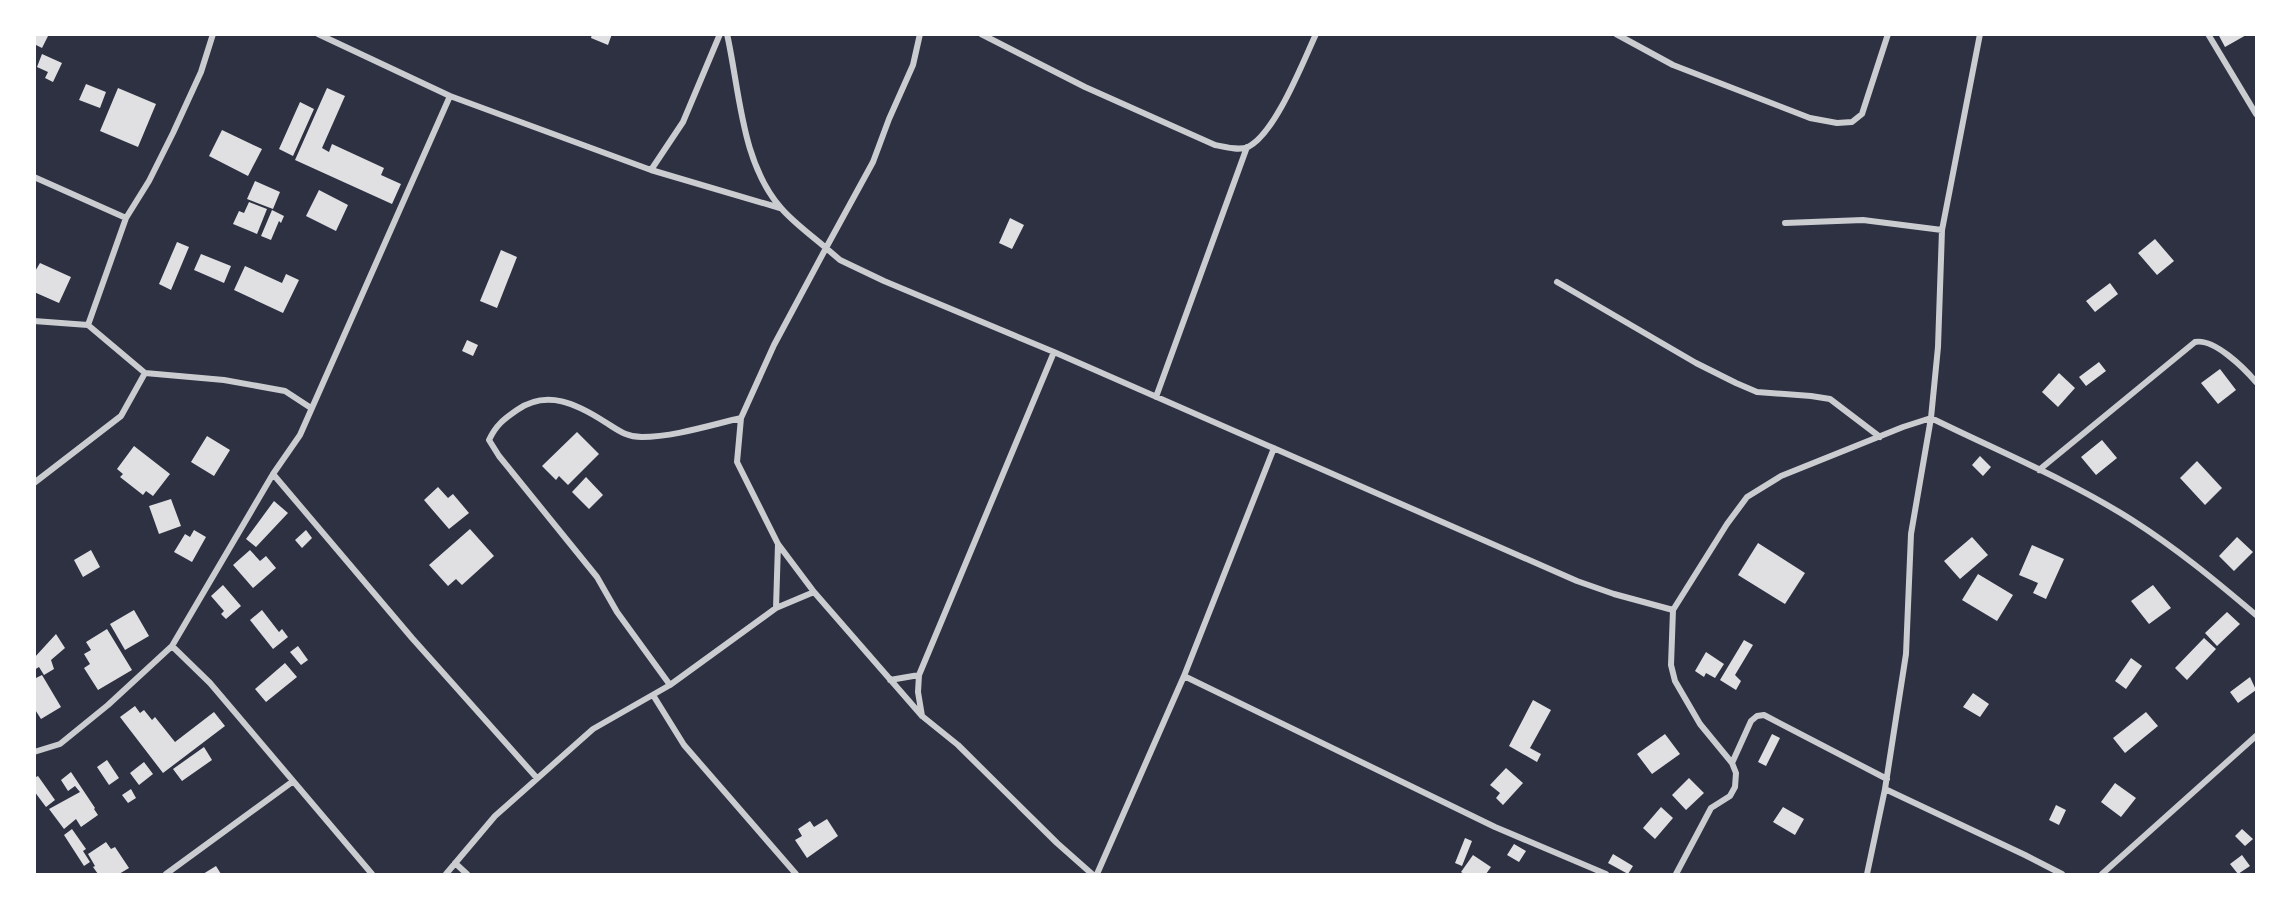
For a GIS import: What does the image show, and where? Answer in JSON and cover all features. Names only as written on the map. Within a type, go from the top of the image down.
[{"type":"street","points":[[88,325],[126,218],[149,181],[173,133],[201,72],[213,34]]},
{"type":"street","points":[[318,34],[450,96],[651,170],[781,208]]},
{"type":"street","points":[[651,170],[683,122],[720,34]]},
{"type":"street","points":[[727,34],[749,149],[761,180],[781,208],[840,260],[1577,581],[1673,610]]},
{"type":"street","points":[[920,34],[913,65],[873,162],[774,345],[741,418],[737,462],[778,544],[814,592],[922,716],[958,744],[1049,836],[1092,874]]},
{"type":"street","points":[[981,34],[1086,87],[1215,145],[1228,148],[1247,147]]},
{"type":"street","points":[[1156,397],[1247,147],[1272,126],[1316,34]]},
{"type":"street","points":[[1616,34],[1673,65],[1810,118],[1837,123],[1852,122],[1862,114],[1888,34]]},
{"type":"street","points":[[1867,874],[1887,779],[1906,654],[1911,534],[1931,418],[1938,347],[1942,230],[1980,34]]},
{"type":"street","points":[[2208,34],[2256,114]]},
{"type":"street","points":[[34,752],[60,744],[108,705],[172,645],[273,474],[300,435],[450,96]]},
{"type":"street","points":[[34,177],[126,218]]},
{"type":"street","points":[[1785,223],[1863,220],[1942,230]]},
{"type":"street","points":[[1557,282],[1696,363],[1736,383],[1757,392],[1830,399],[1880,437]]},
{"type":"street","points":[[34,321],[88,325],[145,373],[224,380],[285,391],[311,408]]},
{"type":"street","points":[[2038,470],[2195,342],[2202,340],[2216,347],[2256,382]]},
{"type":"street","points":[[922,716],[918,692],[919,675],[1054,352]]},
{"type":"street","points":[[34,483],[122,416],[145,373]]},
{"type":"street","points":[[670,685],[617,612],[597,577],[499,456],[489,440],[494,429],[502,420],[525,404],[547,398],[563,401],[592,414],[623,435],[642,437],[741,418]]},
{"type":"street","points":[[1676,874],[1711,808],[1730,796],[1735,787],[1736,773],[1732,764],[1700,724],[1675,681],[1671,665],[1673,610],[1727,524],[1747,497],[1781,476],[1931,418],[2038,470],[2131,519],[2181,553],[2256,615]]},
{"type":"street","points":[[1097,874],[1184,676],[1274,448]]},
{"type":"street","points":[[273,474],[412,638],[536,777]]},
{"type":"street","points":[[776,608],[778,544]]},
{"type":"street","points":[[446,874],[495,816],[536,777],[593,729],[670,685],[776,608],[814,592]]},
{"type":"street","points":[[172,645],[210,683],[372,874]]},
{"type":"street","points":[[890,680],[919,675]]},
{"type":"street","points":[[1184,676],[1495,826],[1606,874]]},
{"type":"street","points":[[653,695],[684,745],[796,874]]},
{"type":"street","points":[[1732,764],[1751,721],[1757,716],[1764,715],[1887,779]]},
{"type":"street","points":[[2102,874],[2256,736]]},
{"type":"street","points":[[166,874],[292,782]]},
{"type":"street","points":[[1885,789],[2062,874]]},
{"type":"street","points":[[455,863],[467,874]]},
{"type":"building","points":[[34,34],[49,34],[42,48],[34,44]]},
{"type":"building","points":[[592,34],[612,34],[608,45],[591,38]]},
{"type":"building","points":[[2218,34],[2248,34],[2225,47]]},
{"type":"building","points":[[42,54],[62,63],[53,82],[45,78],[48,72],[37,67]]},
{"type":"building","points":[[86,84],[106,92],[100,108],[79,100]]},
{"type":"building","points":[[118,88],[156,104],[138,147],[100,131]]},
{"type":"building","points":[[327,88],[345,96],[322,148],[329,152],[332,144],[384,168],[381,175],[401,184],[392,204],[295,160]]},
{"type":"building","points":[[300,102],[314,109],[293,156],[279,149]]},
{"type":"building","points":[[222,130],[262,149],[248,176],[209,156]]},
{"type":"building","points":[[255,181],[280,192],[273,209],[247,199]]},
{"type":"building","points":[[319,190],[348,205],[336,231],[306,216]]},
{"type":"building","points":[[249,202],[267,209],[257,234],[233,224],[239,211],[244,213]]},
{"type":"building","points":[[272,210],[284,216],[281,223],[279,221],[271,240],[261,236]]},
{"type":"building","points":[[1010,218],[1024,225],[1012,249],[999,243]]},
{"type":"building","points":[[2155,239],[2174,261],[2157,275],[2138,253]]},
{"type":"building","points":[[177,242],[189,247],[171,290],[159,284]]},
{"type":"building","points":[[501,250],[517,257],[497,308],[480,301]]},
{"type":"building","points":[[201,254],[231,266],[224,283],[194,270]]},
{"type":"building","points":[[40,263],[71,277],[59,303],[34,292],[34,273]]},
{"type":"building","points":[[245,266],[282,283],[286,274],[299,280],[283,313],[234,290]]},
{"type":"building","points":[[2110,283],[2118,294],[2095,312],[2086,301]]},
{"type":"building","points":[[467,340],[478,345],[473,356],[462,351]]},
{"type":"building","points":[[2099,362],[2106,371],[2086,386],[2079,377]]},
{"type":"building","points":[[2220,369],[2236,390],[2218,404],[2201,383]]},
{"type":"building","points":[[2059,373],[2075,388],[2058,407],[2042,392]]},
{"type":"building","points":[[577,432],[599,454],[568,485],[559,476],[556,480],[542,466]]},
{"type":"building","points":[[207,436],[230,450],[214,476],[191,462]]},
{"type":"building","points":[[2102,440],[2117,458],[2096,475],[2081,457]]},
{"type":"building","points":[[134,446],[170,474],[153,496],[146,491],[143,495],[120,477],[123,474],[117,469]]},
{"type":"building","points":[[1980,456],[1991,467],[1983,476],[1972,465]]},
{"type":"building","points":[[2197,461],[2222,488],[2205,505],[2180,478]]},
{"type":"building","points":[[586,477],[603,495],[589,509],[572,492]]},
{"type":"building","points":[[438,487],[448,498],[453,494],[469,513],[449,529],[424,500]]},
{"type":"building","points":[[171,499],[181,526],[159,534],[149,506]]},
{"type":"building","points":[[274,501],[288,513],[256,547],[246,539]]},
{"type":"building","points":[[470,529],[494,556],[462,585],[456,579],[448,586],[429,565]]},
{"type":"building","points":[[194,530],[206,537],[192,562],[174,552],[185,534],[190,537]]},
{"type":"building","points":[[306,530],[312,538],[302,548],[295,540]]},
{"type":"building","points":[[1972,537],[1988,555],[1960,579],[1944,561]]},
{"type":"building","points":[[2237,537],[2253,552],[2234,571],[2219,556]]},
{"type":"building","points":[[1758,543],[1805,573],[1785,604],[1738,575]]},
{"type":"building","points":[[2032,545],[2064,559],[2046,599],[2033,593],[2038,583],[2019,575]]},
{"type":"building","points":[[91,550],[100,567],[83,577],[74,560]]},
{"type":"building","points":[[250,550],[260,561],[266,556],[276,568],[253,588],[233,565]]},
{"type":"building","points":[[1978,574],[2013,595],[1997,621],[1962,600]]},
{"type":"building","points":[[223,585],[241,606],[226,619],[221,614],[224,611],[211,596]]},
{"type":"building","points":[[2153,585],[2171,608],[2149,624],[2131,601]]},
{"type":"building","points":[[134,610],[149,636],[125,650],[110,624]]},
{"type":"building","points":[[262,610],[279,632],[282,629],[288,637],[273,649],[250,620]]},
{"type":"building","points":[[2227,612],[2240,624],[2217,646],[2205,633]]},
{"type":"building","points":[[107,629],[132,670],[98,690],[84,668],[90,664],[84,654],[91,650],[86,642]]},
{"type":"building","points":[[56,634],[65,648],[51,660],[54,669],[44,675],[39,667],[34,670],[34,658]]},
{"type":"building","points":[[2204,638],[2216,649],[2187,680],[2175,668]]},
{"type":"building","points":[[1744,640],[1753,645],[1735,675],[1741,681],[1736,690],[1720,680]]},
{"type":"building","points":[[298,646],[308,660],[301,665],[290,652]]},
{"type":"building","points":[[1706,652],[1724,664],[1715,678],[1706,673],[1704,677],[1695,671]]},
{"type":"building","points":[[2131,658],[2142,666],[2126,689],[2115,681]]},
{"type":"building","points":[[285,663],[297,677],[266,702],[255,689]]},
{"type":"building","points":[[42,675],[61,707],[41,719],[34,708],[34,679]]},
{"type":"building","points":[[2250,677],[2256,690],[2238,703],[2230,692]]},
{"type":"building","points":[[1973,693],[1989,704],[1980,717],[1963,707]]},
{"type":"building","points":[[1533,700],[1551,710],[1530,748],[1541,754],[1537,762],[1509,746]]},
{"type":"building","points":[[135,706],[140,713],[144,710],[152,720],[155,717],[175,742],[214,712],[225,726],[163,773],[120,717]]},
{"type":"building","points":[[2146,712],[2158,726],[2125,753],[2113,738]]},
{"type":"building","points":[[1665,734],[1680,754],[1652,774],[1637,754]]},
{"type":"building","points":[[1772,734],[1780,738],[1766,766],[1758,762]]},
{"type":"building","points":[[204,747],[212,760],[182,781],[173,769]]},
{"type":"building","points":[[107,760],[119,778],[109,785],[97,767]]},
{"type":"building","points":[[144,762],[153,774],[139,785],[130,773]]},
{"type":"building","points":[[1506,768],[1523,783],[1503,805],[1496,798],[1500,793],[1490,785]]},
{"type":"building","points":[[71,772],[98,815],[81,827],[76,819],[64,829],[49,809],[80,792],[75,786],[68,791],[61,780]]},
{"type":"building","points":[[38,776],[55,800],[46,807],[34,791],[34,778]]},
{"type":"building","points":[[1689,778],[1704,793],[1686,810],[1672,795]]},
{"type":"building","points":[[2115,783],[2136,798],[2121,817],[2101,802]]},
{"type":"building","points":[[131,789],[136,798],[128,803],[122,795]]},
{"type":"building","points":[[2056,805],[2066,810],[2059,825],[2049,820]]},
{"type":"building","points":[[1661,807],[1673,818],[1655,839],[1643,828]]},
{"type":"building","points":[[1783,807],[1804,819],[1795,835],[1773,822]]},
{"type":"building","points":[[827,819],[838,836],[807,858],[795,840],[802,836],[798,829],[810,821],[814,827]]},
{"type":"building","points":[[72,829],[86,849],[83,851],[90,862],[84,866],[64,835]]},
{"type":"building","points":[[2242,829],[2253,839],[2245,846],[2235,836]]},
{"type":"building","points":[[1465,838],[1472,841],[1462,866],[1455,863]]},
{"type":"building","points":[[106,842],[111,849],[115,847],[129,868],[119,874],[98,874],[88,854]]},
{"type":"building","points":[[1514,844],[1526,851],[1519,862],[1507,855]]},
{"type":"building","points":[[1613,854],[1633,866],[1628,874],[1608,863]]},
{"type":"building","points":[[1473,855],[1491,867],[1486,874],[1461,872]]},
{"type":"building","points":[[2242,855],[2250,866],[2238,874],[2230,864]]},
{"type":"building","points":[[216,866],[221,874],[203,874]]}]
